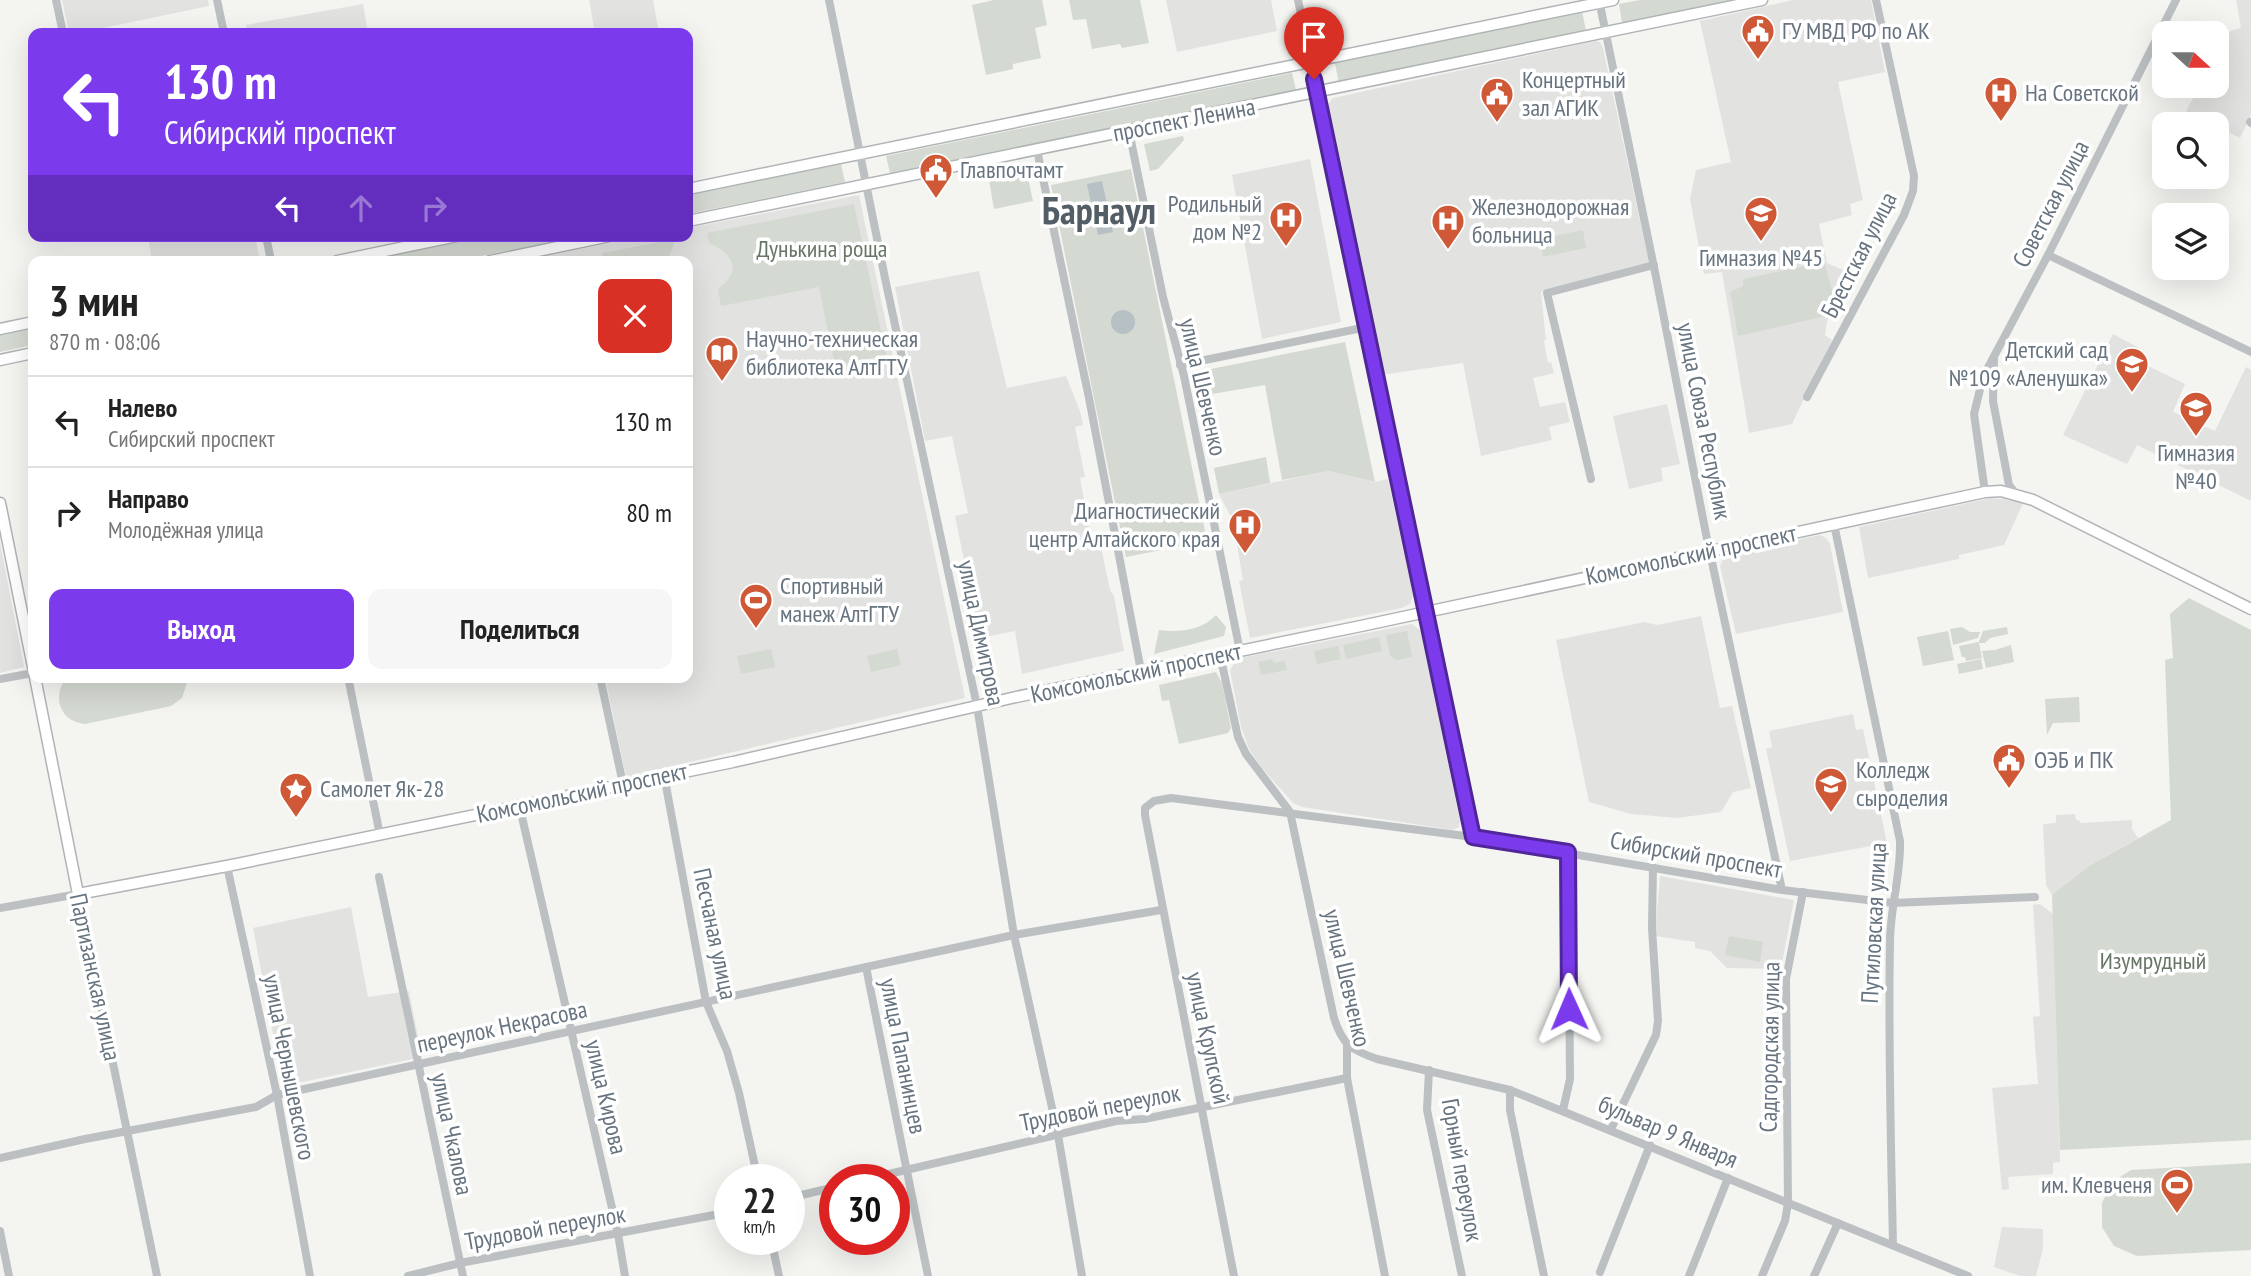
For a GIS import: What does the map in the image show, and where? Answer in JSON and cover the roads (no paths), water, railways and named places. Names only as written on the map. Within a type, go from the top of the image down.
[{"type":"main road","name":"проспект Ленина","points":[[693,188],[1613,0]]},
{"type":"main road","name":"проспект Ленина","points":[[693,219],[1762,0]]},
{"type":"main road","points":[[361,256],[428,242]]},
{"type":"main road","points":[[522,256],[584,242]]},
{"type":"main road","points":[[0,329],[28,323]]},
{"type":"main road","points":[[0,360],[28,354]]},
{"type":"main road","name":"Комсомольский проспект","points":[[78,894],[623,784],[1985,492],[2016,494],[2251,609]]},
{"type":"main road","name":"Партизанская улица","points":[[0,503],[28,642]]},
{"type":"main road","name":"Партизанская улица","points":[[36,683],[78,894]]},
{"type":"street","points":[[56,0],[62,28]]},
{"type":"street","points":[[217,0],[223,28]]},
{"type":"street","name":"улица Димитрова","points":[[829,0],[977,706],[1014,935],[1058,1135],[1082,1276]]},
{"type":"street","points":[[1298,0],[1473,837]]},
{"type":"street","name":"Брестская улица","points":[[1807,397],[1903,215],[1914,183],[1876,0]]},
{"type":"street","name":"Советская улица","points":[[1985,492],[1974,414],[1983,377],[2048,255],[2176,0]]},
{"type":"street","name":"улица Союза Республик","points":[[1599,1],[1709,550],[1782,890]]},
{"type":"street","name":"улица Шевченко","points":[[1129,131],[1240,652]]},
{"type":"street","points":[[1037,150],[1089,398],[1141,671]]},
{"type":"street","points":[[2048,255],[2251,352]]},
{"type":"street","points":[[1591,480],[1547,293],[1654,265]]},
{"type":"street","points":[[1180,365],[1367,327]]},
{"type":"street","name":"Советская улица","points":[[1996,350],[1992,376],[1993,401],[2009,485],[2016,494]]},
{"type":"street","name":"Путиловская улица","points":[[1834,524],[1900,841],[1899,879],[1890,928],[1888,1017],[1893,1245]]},
{"type":"street","points":[[1220,655],[1238,737],[1255,769],[1284,801],[1290,812]]},
{"type":"street","points":[[0,679],[28,673]]},
{"type":"street","points":[[349,683],[380,835]]},
{"type":"street","points":[[601,683],[623,784]]},
{"type":"street","name":"Песчаная улица","points":[[664,775],[706,1002],[727,1051],[754,1164]]},
{"type":"street","name":"Сибирский проспект","points":[[1145,808],[1154,801],[1171,798],[1290,812],[1568,852],[1782,890],[1893,903],[2035,897]]},
{"type":"street","name":"улица Кирова","points":[[519,804],[618,1234],[625,1276]]},
{"type":"street","name":"улица Крупской","points":[[1145,808],[1161,910],[1203,1107],[1234,1276]]},
{"type":"street","name":"улица Шевченко","points":[[1290,812],[1334,1018],[1339,1034],[1347,1044],[1347,1078],[1385,1276]]},
{"type":"street","points":[[1563,1110],[1570,1079],[1568,852]]},
{"type":"street","name":"улица Чернышевского","points":[[227,866],[277,1095],[310,1276]]},
{"type":"street","points":[[1611,1129],[1656,1035],[1658,1021],[1652,928],[1653,866]]},
{"type":"street","name":"улица Чкалова","points":[[379,877],[463,1276]]},
{"type":"street","name":"Садгородская улица","points":[[1762,1276],[1785,1221],[1788,1203],[1786,979],[1803,892]]},
{"type":"street","name":"Комсомольский проспект","points":[[0,908],[78,894]]},
{"type":"street","name":"Партизанская улица","points":[[78,894],[157,1276]]},
{"type":"street","name":"переулок Некрасова","points":[[0,1158],[256,1107],[277,1095],[1014,935],[1161,910]]},
{"type":"street","name":"улица Папанинцев","points":[[866,967],[904,1164]]},
{"type":"street","name":"бульвар 9 Января","points":[[1347,1044],[1358,1052],[1377,1059],[1510,1090],[1968,1276]]},
{"type":"street","name":"Горный переулок","points":[[1429,1070],[1426,1110],[1462,1276]]},
{"type":"street","name":"Трудовой переулок","points":[[910,1168],[1116,1121],[1144,1119],[1347,1078]]},
{"type":"street","points":[[1510,1090],[1514,1133],[1544,1276]]},
{"type":"street","points":[[1600,1272],[1650,1145]]},
{"type":"street","points":[[1689,1276],[1728,1178]]},
{"type":"street","name":"улица Папанинцев","points":[[910,1192],[928,1276]]},
{"type":"street","name":"Трудовой переулок","points":[[408,1276],[460,1263],[714,1215]]},
{"type":"street","points":[[1814,1276],[1838,1223]]},
{"type":"street","points":[[0,1231],[9,1276]]},
{"type":"street","points":[[774,1255],[779,1276]]},
{"type":"place","name":"ГУ МВД РФ по АК","points":[[1758,61]]},
{"type":"place","name":"На Советской","points":[[2001,123]]},
{"type":"place","name":"Концертный зал АГИК","points":[[1497,124]]},
{"type":"place","name":"Главпочтамт","points":[[936,200]]},
{"type":"place","name":"Гимназия №45","points":[[1761,243]]},
{"type":"place","name":"Родильный дом №2","points":[[1286,248]]},
{"type":"place","name":"Железнодорожная больница","points":[[1448,251]]},
{"type":"place","name":"Научно-техническая библиотека АлтГТУ","points":[[722,383]]},
{"type":"place","name":"Детский сад №109 «Аленушка»","points":[[2132,394]]},
{"type":"place","name":"Гимназия №40","points":[[2196,438]]},
{"type":"place","name":"Диагностический центр Алтайского края","points":[[1245,555]]},
{"type":"place","name":"Спортивный манеж АлтГТУ","points":[[756,630]]},
{"type":"place","name":"ОЭБ и ПК","points":[[2009,790]]},
{"type":"place","name":"Колледж сыроделия","points":[[1831,814]]},
{"type":"place","name":"Самолет Як-28","points":[[296,819]]},
{"type":"place","name":"им. Клевченя","points":[[2177,1215]]},
{"type":"district","name":"Барнаул","points":[[1099,211]]},
{"type":"park label","name":"Дунькина роща","points":[[822,249]]},
{"type":"park label","name":"Изумрудный","points":[[2153,961]]}]
